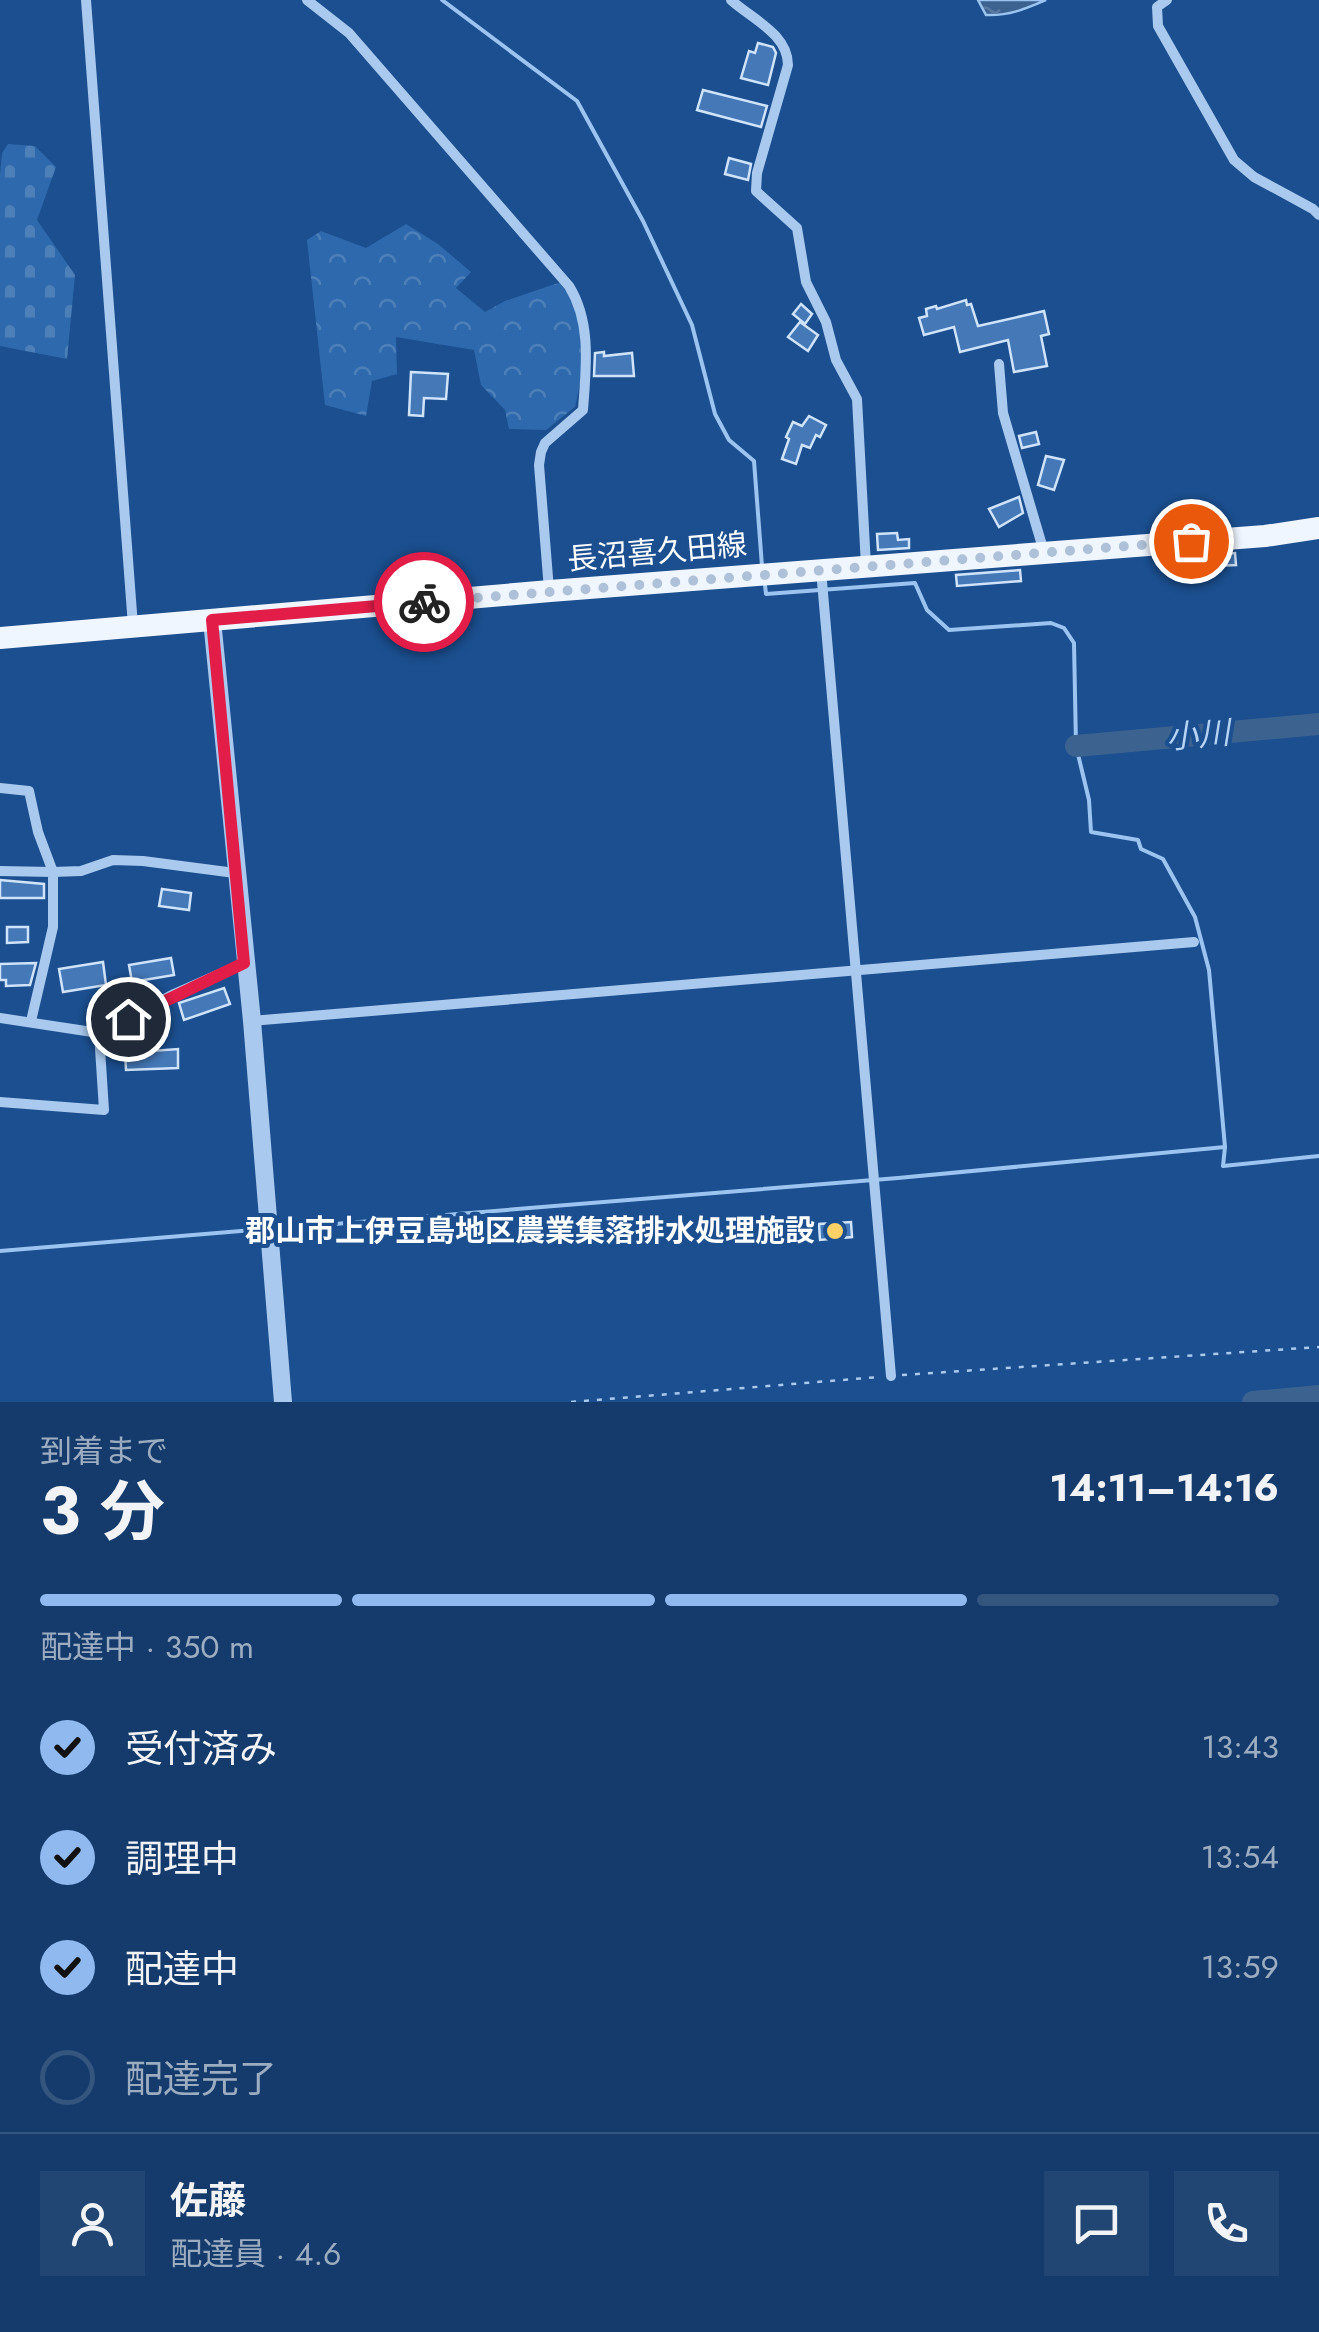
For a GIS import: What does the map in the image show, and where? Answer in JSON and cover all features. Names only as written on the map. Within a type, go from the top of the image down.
[{"type":"main road","name":"長沼喜久田線","points":[[0,638],[1265,536],[1319,528]]},
{"type":"street","points":[[86,0],[132,626]]},
{"type":"street","points":[[307,0],[349,32],[578,301],[585,329],[582,410],[545,442],[539,466],[550,591]]},
{"type":"street","points":[[731,0],[772,32],[788,52],[788,65],[757,173],[756,192],[797,228],[806,282],[826,322],[836,360],[857,399],[866,566]]},
{"type":"street","points":[[1167,0],[1157,8],[1158,26],[1229,152],[1254,176],[1319,215]]},
{"type":"street","points":[[998,364],[1003,412],[1044,552]]},
{"type":"street","points":[[820,569],[890,1376]]},
{"type":"street","points":[[212,620],[252,1021],[284,1402]]},
{"type":"street","points":[[0,788],[30,791],[38,832],[53,872],[53,926],[31,1021]]},
{"type":"street","points":[[0,870],[81,871],[114,860],[236,872]]},
{"type":"street","points":[[252,1021],[1194,942]]},
{"type":"street","points":[[0,1018],[99,1033],[244,963]]},
{"type":"street","points":[[0,1102],[104,1110],[99,1033]]},
{"type":"path","points":[[570,1402],[1319,1347]]},
{"type":"green space","points":[[8,144],[35,146],[56,167],[37,220],[75,275],[67,359],[0,346],[0,175],[2,153]]},
{"type":"green space","points":[[406,224],[471,272],[456,288],[485,312],[561,282],[577,309],[584,365],[575,407],[546,430],[509,429],[505,410],[481,385],[474,350],[396,337],[397,374],[372,381],[366,416],[325,405],[307,240],[321,231],[366,248]]},
{"type":"water","points":[[978,0],[1046,0],[1017,11],[986,15]]},
{"type":"building","points":[[758,43],[773,47],[776,53],[768,85],[741,78],[749,51],[755,53]]},
{"type":"building","points":[[703,90],[767,106],[761,127],[697,110]]},
{"type":"building","points":[[729,158],[751,164],[748,180],[725,174]]},
{"type":"building","points":[[966,300],[978,326],[1044,311],[1049,334],[1041,336],[1047,366],[1014,372],[1008,340],[960,352],[954,327],[924,335],[919,318],[927,316],[926,309]]},
{"type":"building","points":[[801,304],[812,314],[805,324],[793,314]]},
{"type":"building","points":[[800,322],[818,335],[808,351],[788,337]]},
{"type":"building","points":[[604,352],[604,356],[632,353],[634,376],[594,376],[595,353]]},
{"type":"building","points":[[411,372],[448,374],[446,399],[424,398],[423,416],[409,415]]},
{"type":"building","points":[[809,416],[826,425],[820,437],[816,435],[810,448],[802,445],[796,464],[782,459],[793,422],[802,426]]},
{"type":"building","points":[[1036,432],[1039,444],[1022,448],[1019,436]]},
{"type":"building","points":[[1046,456],[1064,460],[1054,490],[1038,485]]},
{"type":"building","points":[[1019,497],[1023,513],[999,527],[989,509]]},
{"type":"building","points":[[897,533],[898,540],[909,539],[909,548],[878,550],[877,534]]},
{"type":"building","points":[[1235,553],[1236,565],[1215,566],[1214,555]]},
{"type":"building","points":[[1020,570],[1021,581],[957,586],[956,575]]},
{"type":"building","points":[[0,880],[44,884],[44,898],[0,898]]},
{"type":"building","points":[[162,889],[191,893],[189,910],[159,906]]},
{"type":"building","points":[[7,927],[28,927],[28,942],[7,943]]},
{"type":"building","points":[[171,958],[174,975],[132,982],[129,965]]},
{"type":"building","points":[[103,962],[106,985],[63,992],[59,969]]},
{"type":"building","points":[[36,963],[30,985],[6,986],[6,980],[0,980],[0,964]]},
{"type":"building","points":[[224,988],[230,1004],[184,1020],[179,1003]]},
{"type":"building","points":[[178,1049],[178,1068],[126,1070],[125,1053]]},
{"type":"building","name":"郡山市上伊豆島地区農業集落排水処理施設","points":[[851,1222],[852,1237],[820,1240],[819,1224]]},
{"type":"waterway","points":[[442,0],[577,101],[643,221],[692,325],[715,414],[729,440],[754,461],[762,566]]},
{"type":"waterway","points":[[765,585],[766,594],[915,583],[927,610],[949,630],[1051,623],[1064,628],[1074,643],[1076,746],[1089,800],[1091,832],[1138,840],[1141,849],[1163,859],[1195,917],[1209,970],[1225,1147],[1223,1166],[1319,1156]]},
{"type":"waterway","name":"小川","points":[[1076,746],[1319,724]]},
{"type":"waterway","points":[[273,1229],[1225,1147]]},
{"type":"waterway","points":[[0,1251],[264,1229]]},
{"type":"waterway","points":[[1253,1402],[1319,1396]]},
{"type":"way so far","points":[[424,602],[1191,541]]},
{"type":"place","name":"郡山市上伊豆島地区農業集落排水処理施設","points":[[835,1231]]},
{"type":"route","points":[[128,1019],[244,963],[212,620],[424,602]]}]
